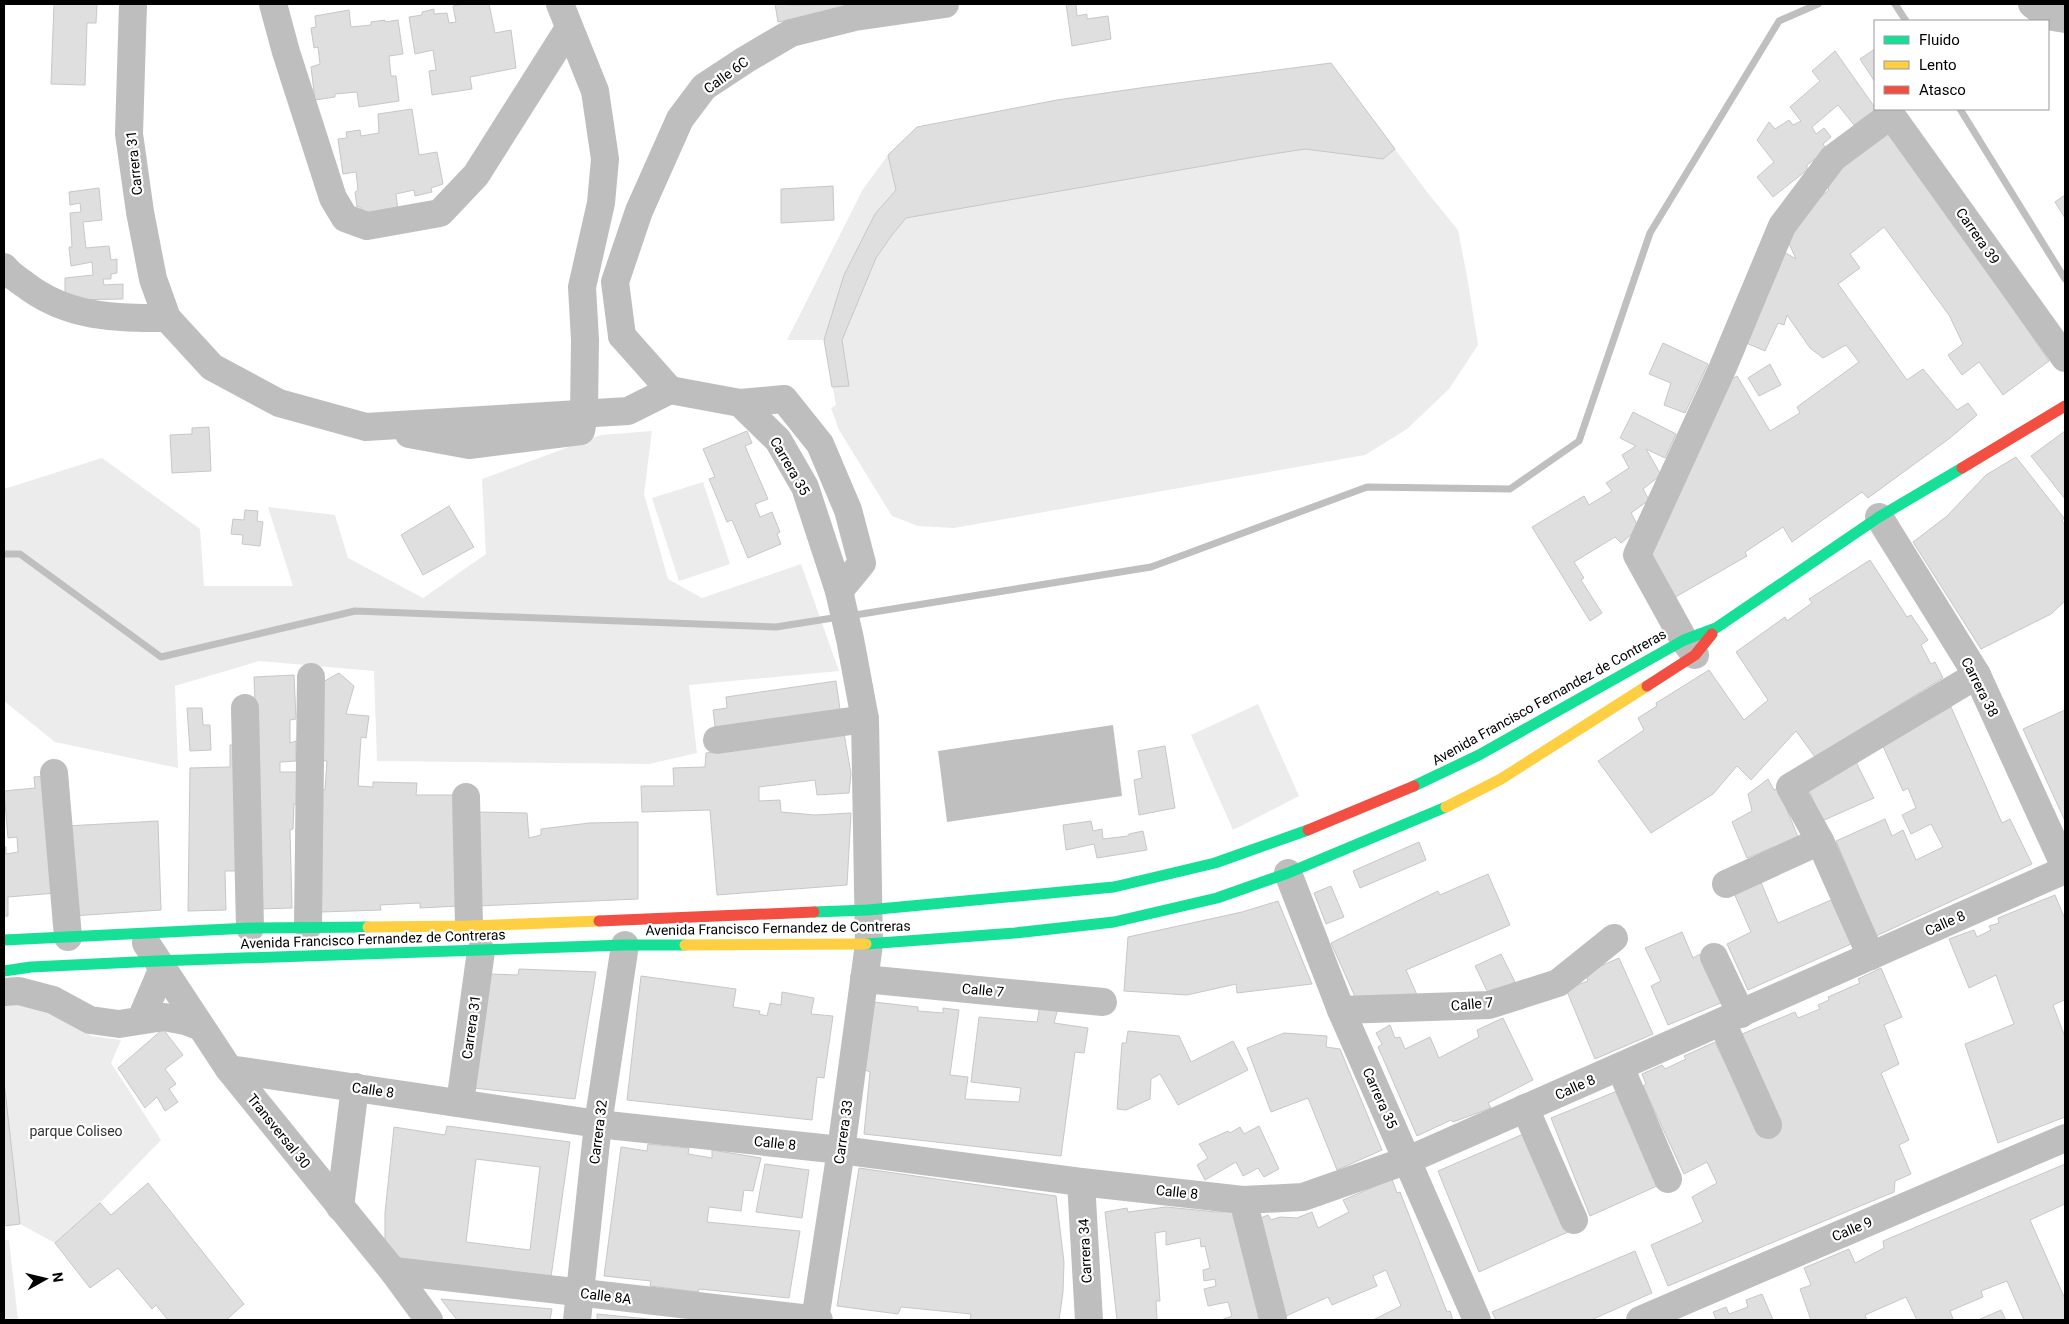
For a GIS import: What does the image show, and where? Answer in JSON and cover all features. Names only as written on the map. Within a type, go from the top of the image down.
[{"type":"main road","name":"Avenida Francisco Fernandez de Contreras","points":[[4,971],[31,967],[160,965],[625,945],[869,944],[1015,933],[1114,922],[1216,898],[1288,873],[1432,814],[1501,779],[1878,517],[2065,406]]},
{"type":"main road","name":"Avenida Francisco Fernandez de Contreras","points":[[4,940],[250,928],[469,926],[868,910],[1114,887],[1215,863],[1320,826],[1416,785],[1690,648],[1716,628]]},
{"type":"street","name":"Carrera 31","points":[[134,4],[130,134],[140,212],[153,279],[167,318]]},
{"type":"street","points":[[273,4],[286,52],[333,198],[345,218],[367,226],[440,213],[476,175],[540,76],[565,16]]},
{"type":"street","name":"Calle 6C","points":[[622,336],[615,282],[639,211],[680,119],[704,87],[791,33],[855,17],[945,4]]},
{"type":"street","points":[[4,267],[34,292],[62,306],[112,318],[167,318],[212,367],[279,403],[366,426],[470,445],[581,431],[584,413],[586,340],[582,287],[600,203],[605,159],[595,92],[587,66],[565,16]]},
{"type":"street","points":[[540,76],[587,66]]},
{"type":"street","name":"Carrera 39","points":[[1690,648],[1637,555],[1723,367],[1782,226],[1833,158],[1891,114],[2065,358]]},
{"type":"street","points":[[584,413],[628,411],[670,390],[622,336],[586,340]]},
{"type":"street","name":"Carrera 33","points":[[670,390],[740,403],[784,399],[820,444],[848,510],[862,563],[841,600],[865,719],[869,944],[841,1150],[815,1320]]},
{"type":"street","name":"Carrera 38","points":[[1878,517],[1977,675],[2065,868]]},
{"type":"street","points":[[1871,956],[1820,841],[1790,787],[1977,675]]},
{"type":"street","points":[[308,926],[311,677]]},
{"type":"street","points":[[245,708],[250,928]]},
{"type":"street","points":[[717,740],[865,719]]},
{"type":"street","points":[[54,774],[68,937]]},
{"type":"street","points":[[466,797],[469,926]]},
{"type":"street","points":[[1726,884],[1820,841]]},
{"type":"street","name":"Calle 8","points":[[229,1069],[598,1124],[841,1150],[1081,1182],[1243,1200],[1303,1196],[1408,1160],[1871,956],[2065,868]]},
{"type":"street","name":"Carrera 35","points":[[1288,873],[1341,1010],[1477,1320]]},
{"type":"street","name":"Transversal 30","points":[[140,933],[229,1069],[393,1272],[421,1317]]},
{"type":"street","name":"Calle 7","points":[[1341,1010],[1489,1005],[1558,983],[1614,938]]},
{"type":"street","name":"Carrera 32","points":[[577,1320],[598,1124],[625,945]]},
{"type":"street","name":"Carrera 31","points":[[460,1103],[481,951]]},
{"type":"street","points":[[1714,957],[1731,1018],[1768,1125]]},
{"type":"street","points":[[141,1019],[160,965]]},
{"type":"street","name":"Calle 7","points":[[864,978],[1103,1002]]},
{"type":"street","points":[[4,992],[19,991],[53,1000],[90,1020],[119,1024],[141,1019],[164,1017],[185,1021],[201,1027]]},
{"type":"street","points":[[1620,1067],[1668,1179]]},
{"type":"street","points":[[340,1207],[354,1087]]},
{"type":"street","points":[[1526,1108],[1574,1220]]},
{"type":"street","name":"Calle 9","points":[[1640,1320],[2065,1138]]},
{"type":"street","name":"Carrera 34","points":[[1081,1182],[1089,1320]]},
{"type":"street","points":[[1243,1200],[1274,1319]]},
{"type":"street","name":"Calle 8A","points":[[393,1272],[819,1320]]},
{"type":"green space","points":[[1331,63],[1427,192],[1458,230],[1478,345],[1449,389],[1407,429],[1365,455],[954,528],[918,526],[892,516],[839,430],[831,408],[836,405],[824,340],[787,340],[863,189],[888,155],[917,127],[1057,100]]},
{"type":"green space","points":[[652,431],[644,494],[668,579],[702,598],[801,564],[839,671],[689,685],[697,753],[649,764],[377,761],[374,671],[259,661],[175,686],[178,768],[55,742],[4,701],[4,489],[102,458],[200,529],[204,586],[293,586],[268,507],[335,515],[348,558],[423,598],[486,554],[482,479],[601,435]]},
{"type":"green space","points":[[703,482],[730,564],[679,581],[652,498]]},
{"type":"green space","points":[[1258,704],[1299,796],[1233,830],[1191,735]]},
{"type":"green space","name":"parque Coliseo","points":[[30,1001],[92,1036],[121,1040],[111,1063],[161,1140],[100,1203],[55,1243],[20,1224],[4,1081],[4,1005]]},
{"type":"green space","points":[[4,1240],[9,1240],[18,1320],[4,1320]]},
{"type":"shaded area","points":[[1113,725],[1122,796],[947,822],[938,751]]},
{"type":"building","points":[[54,4],[97,4],[96,23],[87,23],[85,85],[51,84]]},
{"type":"building","points":[[489,4],[495,33],[511,30],[516,68],[470,77],[472,89],[432,95],[429,71],[436,70],[433,50],[415,54],[409,17],[422,15],[422,12],[434,9],[434,14],[447,13],[449,23],[456,22],[453,6]]},
{"type":"building","points":[[775,4],[794,5],[874,4],[778,22]]},
{"type":"building","points":[[1066,4],[1076,4],[1077,16],[1087,14],[1087,19],[1108,16],[1111,39],[1072,46]]},
{"type":"building","points":[[349,10],[351,27],[371,25],[371,22],[398,20],[403,54],[389,56],[391,76],[396,76],[399,101],[359,107],[357,92],[335,94],[335,97],[315,100],[311,67],[320,64],[318,47],[314,48],[311,28],[316,27],[315,16]]},
{"type":"building","points":[[1874,50],[1874,80],[1860,59]]},
{"type":"building","points":[[1835,51],[1874,106],[1875,110],[1854,125],[1838,105],[1812,127],[1816,134],[1824,128],[1831,137],[1823,144],[1827,150],[1807,165],[1807,170],[1773,197],[1757,177],[1774,162],[1757,140],[1769,122],[1775,129],[1789,120],[1793,125],[1801,121],[1790,107],[1820,81],[1812,71]]},
{"type":"building","points":[[1331,63],[1395,149],[1383,159],[1305,149],[906,218],[876,258],[842,340],[849,386],[832,387],[824,340],[844,275],[875,214],[896,190],[888,155],[917,127],[1057,100]]},
{"type":"building","points":[[412,109],[419,155],[437,152],[443,184],[431,188],[432,192],[415,196],[414,190],[396,194],[398,211],[362,217],[361,207],[357,207],[355,192],[358,190],[356,172],[343,174],[338,139],[347,138],[346,132],[360,130],[361,136],[379,133],[378,114]]},
{"type":"building","points":[[1889,128],[2049,361],[2003,395],[1979,362],[1962,375],[1948,355],[1963,344],[1949,315],[1884,227],[1850,254],[1860,268],[1838,284],[1907,380],[1923,369],[1957,410],[1968,403],[1977,415],[1950,438],[1868,498],[1862,492],[1792,542],[1783,527],[1745,552],[1747,556],[1672,599],[1647,556],[1728,381],[1737,376],[1770,431],[1800,413],[1797,407],[1859,362],[1846,345],[1823,358],[1810,348],[1787,315],[1784,325],[1778,323],[1765,351],[1744,342],[1784,252],[1796,259],[1787,239],[1813,203],[1829,190],[1827,185],[1843,162]]},
{"type":"building","points":[[833,186],[834,220],[781,223],[781,189]]},
{"type":"building","points":[[99,188],[102,220],[83,222],[86,248],[109,246],[111,260],[117,259],[117,273],[111,274],[111,279],[103,279],[104,285],[123,284],[123,299],[65,300],[65,278],[93,275],[92,262],[71,266],[69,247],[72,247],[70,213],[81,212],[80,203],[70,205],[69,192]]},
{"type":"building","points":[[2065,195],[2065,218],[2055,202]]},
{"type":"building","points":[[1663,343],[1708,364],[1685,413],[1664,405],[1671,383],[1649,374]]},
{"type":"building","points":[[1770,364],[1781,385],[1759,396],[1748,378]]},
{"type":"building","points":[[1633,412],[1676,434],[1665,458],[1646,449],[1661,475],[1643,489],[1649,500],[1631,513],[1639,528],[1621,543],[1615,537],[1574,562],[1584,578],[1581,580],[1602,613],[1590,621],[1532,527],[1584,496],[1589,505],[1612,491],[1606,483],[1629,468],[1622,455],[1636,446],[1620,438]]},
{"type":"building","points":[[209,427],[211,471],[172,473],[170,435],[192,434],[192,428]]},
{"type":"building","points":[[747,431],[752,443],[745,446],[768,499],[755,504],[760,517],[772,512],[780,532],[777,534],[781,544],[748,558],[732,520],[727,522],[709,479],[715,477],[703,449]]},
{"type":"building","points":[[2065,431],[2065,499],[2031,456]]},
{"type":"building","points":[[2016,457],[2064,518],[2062,521],[2065,525],[2065,601],[2051,614],[1981,649],[1913,542],[1947,516],[1986,475]]},
{"type":"building","points":[[449,506],[474,547],[423,575],[401,535]]},
{"type":"building","points":[[245,510],[258,511],[257,521],[263,522],[260,546],[242,544],[243,535],[231,534],[233,519],[244,520]]},
{"type":"building","points":[[1870,560],[1907,617],[1911,615],[1928,640],[1921,645],[1931,664],[1935,662],[1943,678],[1815,757],[1796,731],[1751,780],[1737,766],[1713,794],[1651,833],[1598,761],[1644,730],[1638,718],[1657,706],[1656,703],[1709,670],[1744,720],[1768,700],[1736,652],[1785,617],[1787,621],[1812,603],[1809,599]]},
{"type":"building","points":[[339,673],[354,686],[346,714],[369,716],[366,738],[361,737],[358,786],[373,787],[373,782],[417,783],[416,795],[456,795],[459,906],[420,908],[420,903],[380,905],[381,910],[321,912],[320,790],[325,790],[327,761],[319,760],[321,683]]},
{"type":"building","points":[[294,675],[296,719],[290,720],[290,743],[296,741],[296,761],[280,762],[280,772],[297,772],[298,804],[294,804],[293,829],[290,830],[292,908],[258,909],[262,876],[254,677]]},
{"type":"building","points":[[836,681],[841,716],[716,734],[713,710],[727,708],[726,697]]},
{"type":"building","points":[[1951,707],[2002,823],[2010,819],[2032,864],[1876,936],[1836,841],[1885,819],[1892,836],[1903,830],[1916,860],[1943,847],[1931,824],[1911,834],[1902,815],[1916,808],[1908,788],[1903,791],[1882,744]]},
{"type":"building","points":[[187,708],[202,708],[203,725],[210,725],[211,750],[190,751]]},
{"type":"building","points":[[2065,710],[2065,821],[2023,729]]},
{"type":"building","points":[[844,733],[851,774],[849,793],[817,795],[815,780],[759,787],[759,801],[780,800],[781,812],[815,815],[851,813],[847,885],[717,895],[710,810],[642,812],[641,786],[674,786],[673,768],[705,767],[706,753]]},
{"type":"building","points":[[230,745],[239,745],[244,871],[225,871],[226,910],[188,911],[190,768],[230,767]]},
{"type":"building","points":[[1165,746],[1175,808],[1139,815],[1134,780],[1142,778],[1138,751]]},
{"type":"building","points":[[1856,762],[1874,798],[1822,821],[1808,788]]},
{"type":"building","points":[[47,776],[56,893],[8,897],[8,916],[4,916],[4,847],[6,847],[6,854],[18,852],[17,837],[8,838],[4,791],[35,788],[34,777]]},
{"type":"building","points":[[1768,779],[1774,790],[1778,788],[1798,837],[1747,858],[1732,822],[1752,811],[1748,794]]},
{"type":"building","points":[[476,812],[527,813],[529,838],[541,835],[541,829],[589,823],[638,822],[638,899],[477,906]]},
{"type":"building","points":[[158,821],[161,910],[72,916],[66,826]]},
{"type":"building","points":[[1091,821],[1093,831],[1102,829],[1103,839],[1128,836],[1129,834],[1143,831],[1147,850],[1097,858],[1094,844],[1066,850],[1063,825]]},
{"type":"building","points":[[1419,842],[1426,860],[1360,888],[1353,871]]},
{"type":"building","points":[[1488,874],[1510,925],[1406,970],[1418,997],[1357,1001],[1331,943],[1438,891],[1440,895]]},
{"type":"building","points":[[1760,880],[1778,923],[1831,900],[1851,944],[1748,990],[1727,944],[1751,932],[1733,891]]},
{"type":"building","points":[[1331,886],[1344,917],[1326,924],[1314,893]]},
{"type":"building","points":[[2055,895],[2065,919],[2065,1000],[2053,1005],[2065,1037],[2065,1117],[1998,1143],[1965,1044],[2014,1024],[1996,975],[1969,988],[1949,939],[1974,930],[1977,937],[1991,930],[1989,926],[1999,923],[1998,918]]},
{"type":"building","points":[[1278,901],[1312,984],[1237,993],[1236,984],[1187,995],[1124,991],[1128,937],[1242,912]]},
{"type":"building","points":[[1682,932],[1693,958],[1700,954],[1723,1002],[1668,1025],[1651,986],[1661,981],[1645,948]]},
{"type":"building","points":[[1501,954],[1515,982],[1489,995],[1475,966]]},
{"type":"building","points":[[1619,958],[1653,1034],[1595,1059],[1566,989],[1588,981],[1585,973]]},
{"type":"building","points":[[1881,968],[1902,1017],[1884,1025],[1899,1064],[1881,1073],[1909,1140],[1899,1145],[1911,1174],[1895,1181],[1894,1192],[1668,1286],[1651,1245],[1703,1222],[1692,1197],[1717,1183],[1707,1162],[1684,1174],[1643,1086],[1646,1084],[1642,1074],[1662,1065],[1665,1069],[1686,1059],[1684,1056],[1715,1042],[1761,1136],[1742,1034],[1795,1012],[1798,1018],[1820,1009],[1818,1005],[1829,1000],[1828,997],[1860,983],[1858,979]]},
{"type":"building","points":[[519,969],[596,972],[575,1099],[473,1088],[490,974],[518,975]]},
{"type":"building","points":[[641,976],[736,989],[733,1007],[760,1011],[759,1014],[767,1016],[770,1003],[781,1005],[782,992],[814,998],[811,1014],[833,1016],[824,1078],[817,1077],[812,1120],[627,1100]]},
{"type":"building","points":[[874,1002],[918,1007],[918,1011],[943,1013],[943,1008],[959,1010],[950,1075],[968,1077],[965,1099],[1019,1102],[1021,1088],[971,1082],[979,1017],[1037,1022],[1040,1005],[1058,1008],[1054,1023],[1088,1028],[1084,1053],[1075,1052],[1061,1156],[864,1134],[870,1072],[865,1070]]},
{"type":"building","points":[[1503,1018],[1533,1080],[1488,1103],[1491,1108],[1453,1122],[1451,1120],[1417,1136],[1378,1047],[1382,1044],[1376,1033],[1390,1025],[1395,1038],[1400,1037],[1405,1049],[1430,1037],[1439,1058],[1479,1037],[1477,1030]]},
{"type":"building","points":[[163,1029],[183,1055],[165,1069],[176,1084],[169,1089],[178,1102],[165,1111],[157,1097],[145,1108],[118,1068]]},
{"type":"building","points":[[1128,1031],[1179,1036],[1191,1062],[1233,1041],[1248,1070],[1178,1105],[1160,1074],[1151,1079],[1150,1099],[1126,1110],[1117,1109],[1122,1043],[1126,1043]]},
{"type":"building","points":[[1284,1033],[1327,1036],[1326,1047],[1340,1049],[1382,1150],[1337,1170],[1308,1098],[1271,1112],[1247,1048]]},
{"type":"building","points":[[4,1081],[20,1224],[4,1226]]},
{"type":"building","points":[[1622,1089],[1666,1182],[1590,1216],[1551,1118]]},
{"type":"building","points":[[447,1126],[570,1142],[551,1277],[392,1257],[385,1243],[385,1213],[394,1127],[445,1135]],"holes":[[[476,1159],[540,1167],[530,1250],[466,1242]]]},
{"type":"building","points":[[1259,1126],[1279,1169],[1264,1177],[1258,1168],[1243,1176],[1236,1162],[1205,1180],[1197,1165],[1208,1158],[1199,1144],[1228,1131],[1230,1133],[1240,1127],[1244,1134]]},
{"type":"building","points":[[1528,1132],[1570,1231],[1479,1272],[1438,1171]]},
{"type":"building","points":[[648,1144],[689,1148],[688,1154],[712,1158],[712,1150],[761,1158],[753,1191],[744,1190],[741,1211],[709,1207],[707,1222],[800,1231],[789,1298],[699,1289],[698,1292],[650,1286],[651,1281],[604,1276],[621,1147],[647,1151]]},
{"type":"building","points":[[765,1164],[809,1170],[802,1218],[756,1212]]},
{"type":"building","points":[[2065,1164],[2065,1204],[2030,1220],[2065,1299],[2065,1320],[2024,1320],[2007,1281],[1981,1291],[1983,1297],[1950,1311],[1953,1319],[1950,1320],[1917,1320],[1906,1297],[1865,1315],[1867,1320],[1811,1320],[1800,1289],[1811,1285],[1804,1268],[1849,1249],[1855,1263],[1884,1248],[1883,1241]]},
{"type":"building","points":[[859,1168],[1056,1196],[1064,1262],[1063,1292],[1059,1320],[970,1320],[971,1314],[901,1307],[898,1314],[837,1306]]},
{"type":"building","points":[[1392,1179],[1397,1193],[1400,1192],[1447,1312],[1450,1311],[1453,1320],[1373,1320],[1401,1306],[1386,1270],[1373,1276],[1377,1286],[1332,1305],[1328,1297],[1286,1316],[1253,1221],[1268,1215],[1271,1220],[1280,1217],[1297,1218],[1312,1212],[1318,1228],[1349,1212],[1343,1200]]},
{"type":"building","points":[[148,1183],[244,1304],[226,1320],[168,1320],[156,1305],[152,1309],[118,1268],[90,1288],[55,1243],[100,1203],[111,1215]]},
{"type":"building","points":[[1166,1207],[1216,1212],[1238,1211],[1260,1320],[1221,1320],[1232,1316],[1228,1302],[1208,1306],[1204,1289],[1216,1286],[1215,1279],[1204,1281],[1203,1270],[1210,1268],[1205,1246],[1201,1247],[1200,1238],[1166,1245],[1166,1231],[1155,1233],[1160,1301],[1156,1301],[1157,1320],[1117,1320],[1105,1212],[1127,1208],[1128,1212]]},
{"type":"building","points":[[1635,1251],[1652,1293],[1591,1320],[1496,1320],[1492,1312]]},
{"type":"building","points":[[1762,1294],[1773,1320],[1715,1320],[1713,1312],[1726,1307],[1729,1314],[1748,1307],[1746,1300]]},
{"type":"building","points":[[441,1299],[552,1309],[550,1320],[457,1320]]},
{"type":"building","points":[[2001,1310],[2006,1320],[1978,1320]]},
{"type":"building","points":[[597,1314],[658,1320],[597,1320]]},
{"type":"waterway","points":[[849,616],[1151,567],[1367,487],[1510,489],[1579,441],[1650,233],[1779,21],[1818,4]]},
{"type":"waterway","points":[[1895,4],[1905,20]]},
{"type":"waterway","points":[[1961,110],[2065,279]]},
{"type":"waterway","points":[[4,554],[20,554],[161,657],[355,611],[776,627],[839,617]]},
{"type":"traffic: fast","points":[[1414,786],[1479,755],[1684,640],[1716,628],[1879,517],[1962,468]]},
{"type":"traffic: fast","points":[[866,944],[1015,933],[1114,922],[1217,898],[1288,873],[1446,807]]},
{"type":"traffic: fast","points":[[814,912],[868,910],[1114,887],[1215,863],[1308,830]]},
{"type":"traffic: fast","points":[[4,940],[250,928],[368,927]]},
{"type":"traffic: fast","points":[[4,971],[31,967],[157,961],[625,945],[685,945]]},
{"type":"traffic: slow","points":[[1446,807],[1501,779],[1647,686]]},
{"type":"traffic: slow","points":[[368,927],[469,926],[599,921]]},
{"type":"traffic: slow","points":[[685,945],[866,944]]},
{"type":"traffic: jam","points":[[1962,468],[2065,406]]},
{"type":"traffic: jam","points":[[1647,686],[1695,655],[1712,634]]},
{"type":"traffic: jam","points":[[1308,830],[1414,786]]},
{"type":"traffic: jam","points":[[599,921],[814,912]]}]
